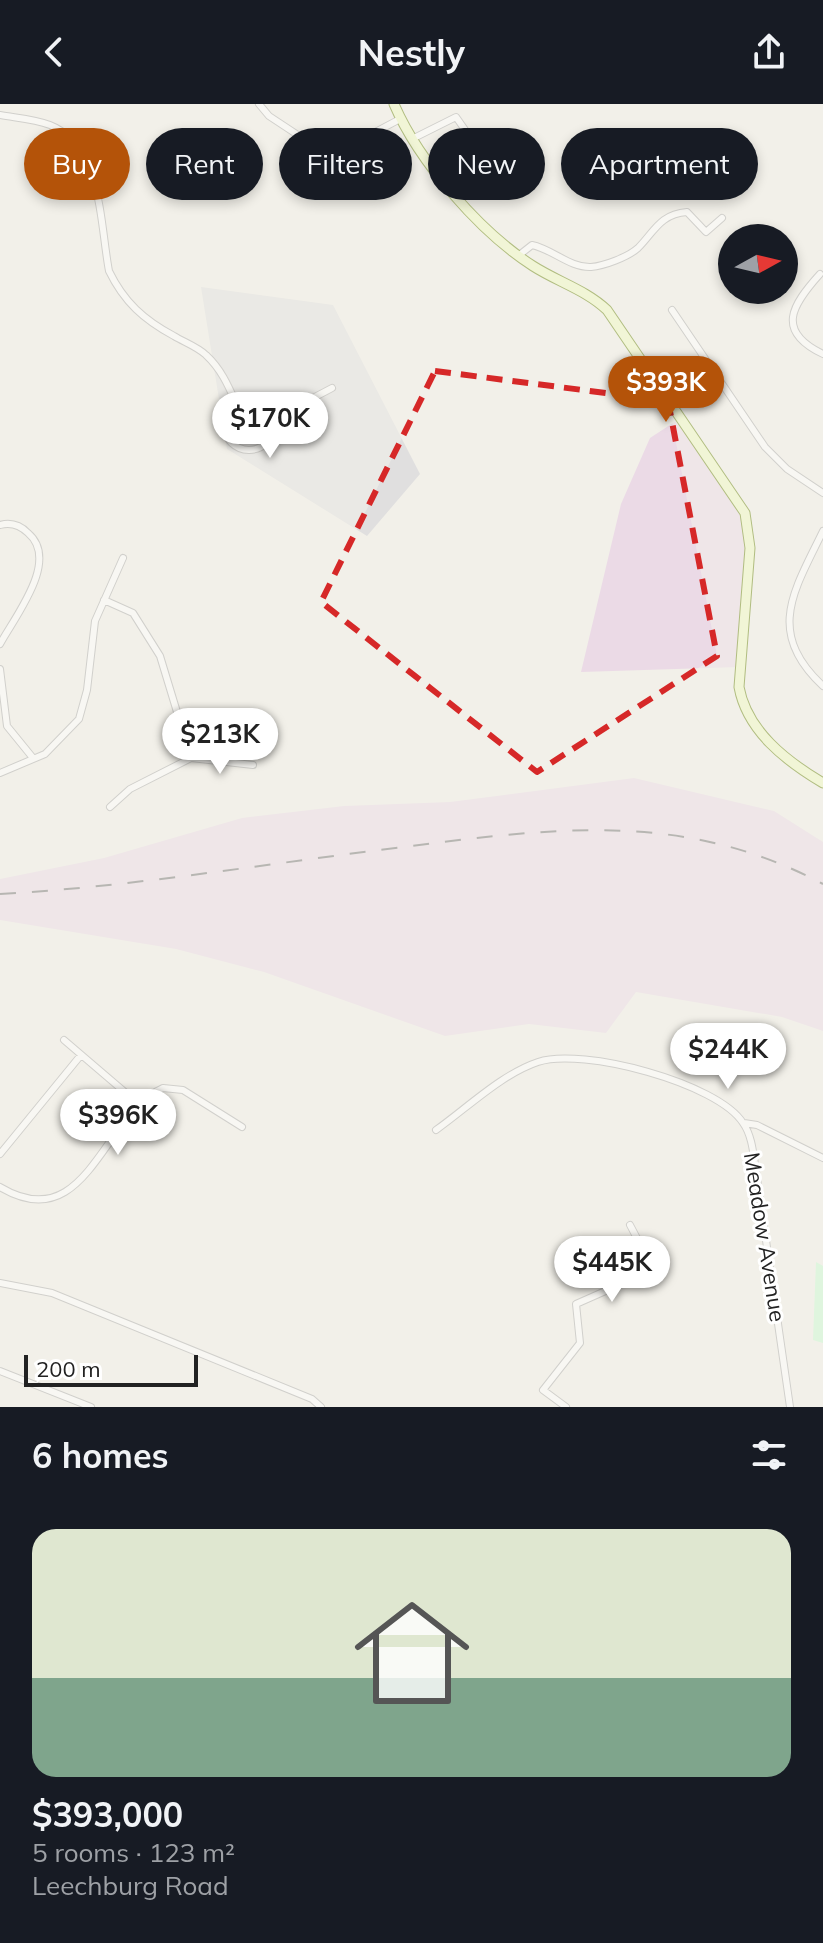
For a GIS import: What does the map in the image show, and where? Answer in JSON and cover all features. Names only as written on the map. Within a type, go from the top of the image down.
[{"type":"street","points":[[259,104],[269,116],[322,151],[349,146],[400,119]]},
{"type":"street","points":[[394,104],[405,128]]},
{"type":"street","points":[[0,115],[53,126],[78,147],[91,169],[109,271],[114,282],[149,323],[204,353],[223,375],[236,403]]},
{"type":"street","points":[[434,128],[456,117],[464,128]]},
{"type":"street","points":[[428,131],[412,139],[459,198],[518,256],[582,291],[607,310],[745,513],[750,548],[739,687],[742,706],[771,743],[823,783]]},
{"type":"street","points":[[518,256],[532,245],[581,266],[593,267],[630,254],[662,220],[678,213],[687,212],[706,232],[722,218]]},
{"type":"street","points":[[820,274],[796,300],[792,321],[801,341],[823,354]]},
{"type":"street","points":[[672,310],[765,447],[787,469],[823,493]]},
{"type":"street","points":[[275,418],[258,401],[236,403],[229,409],[224,424],[230,441],[241,449],[256,450],[270,440],[275,418],[332,388]]},
{"type":"street","points":[[0,525],[10,523],[37,541],[41,554],[38,572],[0,644]]},
{"type":"street","points":[[823,531],[794,591],[788,623],[796,656],[823,686]]},
{"type":"street","points":[[0,773],[58,744],[79,719],[87,690],[95,621],[123,558]]},
{"type":"street","points":[[104,600],[133,613],[160,656],[191,758]]},
{"type":"street","points":[[0,669],[7,726],[33,758]]},
{"type":"street","points":[[110,807],[130,789],[191,758],[253,765]]},
{"type":"street","points":[[64,1040],[140,1105]]},
{"type":"street","points":[[0,1154],[81,1055]]},
{"type":"street","name":"Meadow Avenue","points":[[436,1130],[510,1077],[537,1062],[553,1058],[652,1071],[724,1106],[744,1123],[755,1164],[790,1407]]},
{"type":"street","points":[[0,1187],[22,1198],[38,1200],[70,1189],[84,1177],[153,1092],[172,1087],[242,1127]]},
{"type":"street","points":[[744,1123],[757,1125],[823,1158]]},
{"type":"street","points":[[566,1407],[543,1390],[580,1343],[576,1304],[637,1277],[651,1265],[630,1225]]},
{"type":"street","points":[[0,1283],[52,1293],[312,1399],[321,1407]]},
{"type":"street","points":[[0,1371],[91,1407]]},
{"type":"highlighted area","points":[[435,371],[668,401],[717,656],[537,772],[321,602]]},
{"type":"shaded area","points":[[201,287],[333,305],[420,474],[367,536],[227,449]]},
{"type":"shaded area","points":[[682,417],[747,521],[740,667],[581,672],[621,504],[650,438]]},
{"type":"shaded area","points":[[634,778],[774,811],[823,842],[823,1031],[782,1017],[636,992],[606,1033],[529,1024],[445,1036],[264,972],[176,949],[0,920],[0,879],[104,858],[242,818],[344,806],[450,802]]},
{"type":"green space","points":[[816,1262],[823,1266],[823,1343],[813,1340]]},
{"type":"railway","points":[[0,894],[142,881],[494,836],[604,830],[659,834],[713,843],[768,859],[823,884]]}]
